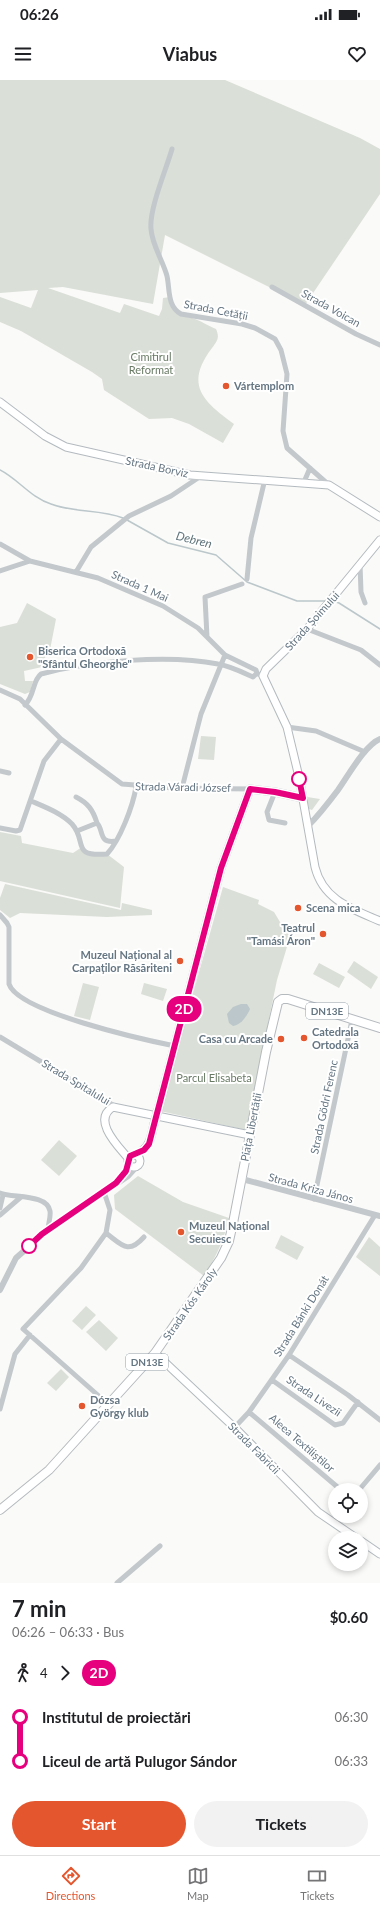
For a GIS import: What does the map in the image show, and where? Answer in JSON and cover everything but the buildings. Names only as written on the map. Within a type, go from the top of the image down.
[{"type":"main road","name":"Strada Borviz","points":[[0,402],[36,430],[59,444],[179,473],[201,476],[265,479],[329,485]]},
{"type":"main road","points":[[329,485],[380,517]]},
{"type":"main road","name":"Strada Șoimului","points":[[260,675],[307,629],[380,540]]},
{"type":"main road","points":[[260,675],[287,727],[303,798],[316,871],[322,885],[334,897],[349,908],[380,921]]},
{"type":"main road","points":[[131,1157],[144,1150],[149,1144],[221,868],[250,789]]},
{"type":"main road","name":"Strada Váradi József","points":[[250,789],[275,792],[303,798]]},
{"type":"main road","name":"Piața Libertății","points":[[242,1179],[276,1005],[282,999],[288,999],[352,1020]]},
{"type":"main road","name":"DN13E","points":[[352,1020],[380,1028]]},
{"type":"main road","points":[[116,1107],[108,1111],[106,1122],[107,1132],[131,1157],[141,1160],[137,1166],[132,1166],[131,1157]]},
{"type":"main road","name":"Strada Spitalului","points":[[116,1107],[250,1135]]},
{"type":"main road","name":"Strada Kós Károly","points":[[0,1510],[43,1476],[155,1353],[225,1250],[232,1232],[242,1179]]},
{"type":"main road","name":"Strada Fabricii","points":[[155,1353],[234,1428],[318,1512],[328,1519]]},
{"type":"main road","name":"Strada Fabricii","points":[[334,1523],[346,1531]]},
{"type":"main road","points":[[368,1546],[380,1554]]},
{"type":"street","name":"Strada Cetății","points":[[172,150],[153,211],[151,229],[167,277],[172,306],[175,311],[181,314],[242,324],[255,328],[275,339],[281,350],[287,374],[283,438],[287,448],[329,485]]},
{"type":"street","name":"Strada Voican","points":[[272,287],[380,346]]},
{"type":"street","points":[[304,482],[310,468]]},
{"type":"street","points":[[76,572],[91,547],[129,516],[171,496],[201,476]]},
{"type":"street","points":[[247,579],[251,538],[265,479]]},
{"type":"street","name":"Strada 1 Mai","points":[[0,544],[30,560],[76,572],[119,586],[157,604],[187,620],[225,655],[256,670],[260,675]]},
{"type":"street","points":[[0,571],[30,560]]},
{"type":"street","points":[[360,564],[362,592],[365,602]]},
{"type":"street","points":[[207,637],[205,597],[242,584]]},
{"type":"street","points":[[307,629],[356,647],[370,655],[380,665]]},
{"type":"street","points":[[182,788],[201,714],[220,664],[225,655]]},
{"type":"street","points":[[25,705],[31,699],[38,676],[49,672],[126,661],[195,661],[220,664],[253,677],[260,675]]},
{"type":"street","name":"Strada Váradi József","points":[[0,690],[14,696],[61,739],[119,783],[136,786],[250,789]]},
{"type":"street","points":[[287,727],[316,731],[365,752]]},
{"type":"street","points":[[0,828],[16,831],[20,830],[44,760],[61,739]]},
{"type":"street","points":[[308,826],[320,813],[365,752],[372,744],[380,739]]},
{"type":"street","points":[[0,771],[9,772]]},
{"type":"street","points":[[31,801],[56,813],[69,822],[77,831],[81,849],[94,855],[107,854],[116,841],[134,798],[136,786]]},
{"type":"street","points":[[275,792],[267,812],[269,820],[285,823]]},
{"type":"street","points":[[76,797],[86,802],[95,814],[102,837],[107,841],[116,841]]},
{"type":"street","points":[[306,816],[320,813]]},
{"type":"street","points":[[77,831],[97,823]]},
{"type":"street","points":[[0,915],[8,923],[10,932],[9,984],[10,988],[19,996],[78,1022],[112,1032],[174,1046]]},
{"type":"street","name":"Strada Gödri Ferenc","points":[[314,1198],[352,1020]]},
{"type":"street","name":"Strada Spitalului","points":[[0,1037],[104,1098],[116,1107]]},
{"type":"street","points":[[116,1183],[126,1171],[131,1157]]},
{"type":"street","points":[[0,1290],[16,1258],[48,1230],[128,1176],[137,1166]]},
{"type":"street","name":"Strada Kriza János","points":[[242,1179],[377,1216]]},
{"type":"street","points":[[104,1192],[110,1210],[106,1233],[81,1268],[23,1329],[109,1405]]},
{"type":"street","points":[[0,1208],[2,1194],[37,1199],[46,1204],[50,1212],[48,1230]]},
{"type":"street","points":[[0,1215],[21,1197]]},
{"type":"street","name":"Strada Bánki Donát","points":[[234,1428],[249,1412],[289,1355],[377,1216]]},
{"type":"street","points":[[106,1233],[123,1246],[131,1248],[137,1245],[144,1237]]},
{"type":"street","points":[[0,1409],[15,1354],[30,1335]]},
{"type":"street","points":[[289,1355],[358,1402],[380,1420]]},
{"type":"street","name":"Strada Livezii","points":[[272,1380],[335,1425],[343,1423],[358,1402]]},
{"type":"street","name":"Aleea Textiliștilor","points":[[249,1412],[333,1483]]},
{"type":"street","points":[[364,1483],[380,1465]]},
{"type":"street","points":[[117,1583],[160,1546]]},
{"type":"green space","name":"Cimitirul Reformat","points":[[0,80],[225,80],[360,138],[380,149],[380,194],[305,305],[165,235],[153,304],[63,287],[48,288],[120,313],[124,304],[159,316],[162,309],[163,298],[170,297],[172,307],[176,313],[198,320],[216,329],[218,335],[217,339],[199,372],[198,382],[206,400],[234,424],[223,443],[189,424],[172,418],[149,419],[104,390],[102,379],[92,372],[21,331],[0,322],[0,297],[31,308],[38,290],[0,293]]},
{"type":"green space","points":[[27,603],[56,619],[49,655],[46,655],[42,667],[24,671],[25,681],[33,681],[30,692],[25,694],[0,684],[0,627],[17,623]]},
{"type":"green space","points":[[201,736],[216,737],[214,760],[198,759]]},
{"type":"green space","points":[[307,797],[320,799],[312,810],[309,809]]},
{"type":"green space","points":[[0,832],[21,836],[22,843],[73,853],[82,847],[94,855],[107,854],[124,867],[120,908],[0,881]]},
{"type":"green space","points":[[5,884],[121,910],[122,903],[152,910],[152,915],[107,917],[20,913],[10,918],[0,910],[0,898]]},
{"type":"green space","name":"Parcul Elisabeta","points":[[223,887],[259,900],[258,904],[274,912],[280,922],[293,927],[277,980],[246,1130],[160,1111]]},
{"type":"green space","points":[[354,961],[378,977],[371,989],[347,972]]},
{"type":"green space","points":[[319,963],[345,977],[339,988],[313,974]]},
{"type":"green space","points":[[83,983],[99,987],[90,1020],[74,1016]]},
{"type":"green space","points":[[144,983],[167,989],[163,1001],[141,994]]},
{"type":"green space","points":[[59,1140],[77,1156],[59,1176],[41,1160]]},
{"type":"green space","points":[[138,1176],[183,1202],[229,1218],[225,1234],[219,1248],[204,1276],[115,1209],[114,1195]]},
{"type":"green space","points":[[281,1235],[304,1247],[297,1260],[275,1248]]},
{"type":"green space","points":[[369,1237],[380,1247],[380,1276],[356,1257]]},
{"type":"green space","points":[[86,1306],[96,1315],[82,1330],[72,1321]]},
{"type":"green space","points":[[99,1320],[118,1338],[106,1351],[86,1332]]},
{"type":"green space","points":[[61,1369],[69,1377],[56,1391],[47,1383]]},
{"type":"shaded area","points":[[241,1004],[247,1004],[250,1009],[241,1022],[233,1026],[229,1023],[227,1014],[233,1007]]},
{"type":"waterway","name":"Debren","points":[[0,470],[13,478],[31,493],[51,504],[69,509],[105,513],[123,518]]},
{"type":"waterway","name":"Debren","points":[[127,520],[168,543],[216,555],[247,582],[297,601],[327,601]]},
{"type":"waterway","name":"Debren","points":[[333,601],[339,603],[380,629]]},
{"type":"bus line","name":"2D","points":[[29,1246],[42,1234],[116,1183],[126,1171],[128,1166],[128,1158],[131,1155],[144,1150],[149,1144],[202,947],[221,868],[250,789],[290,794],[303,798],[299,779]]},
{"type":"place","name":"Vártemplom","points":[[226,386]]},
{"type":"place","name":"Biserica Ortodoxă \"Sfântul Gheorghe\"","points":[[30,657]]},
{"type":"place","name":"Scena mica","points":[[298,908]]},
{"type":"place","name":"Teatrul \"Tamási Áron\"","points":[[323,934]]},
{"type":"place","name":"Muzeul Național al Carpaților Răsăriteni","points":[[180,961]]},
{"type":"place","name":"Catedrala Ortodoxă","points":[[304,1038]]},
{"type":"place","name":"Casa cu Arcade","points":[[281,1039]]},
{"type":"place","name":"Muzeul Național Secuiesc","points":[[181,1232]]},
{"type":"place","name":"Dózsa György klub","points":[[82,1406]]}]
